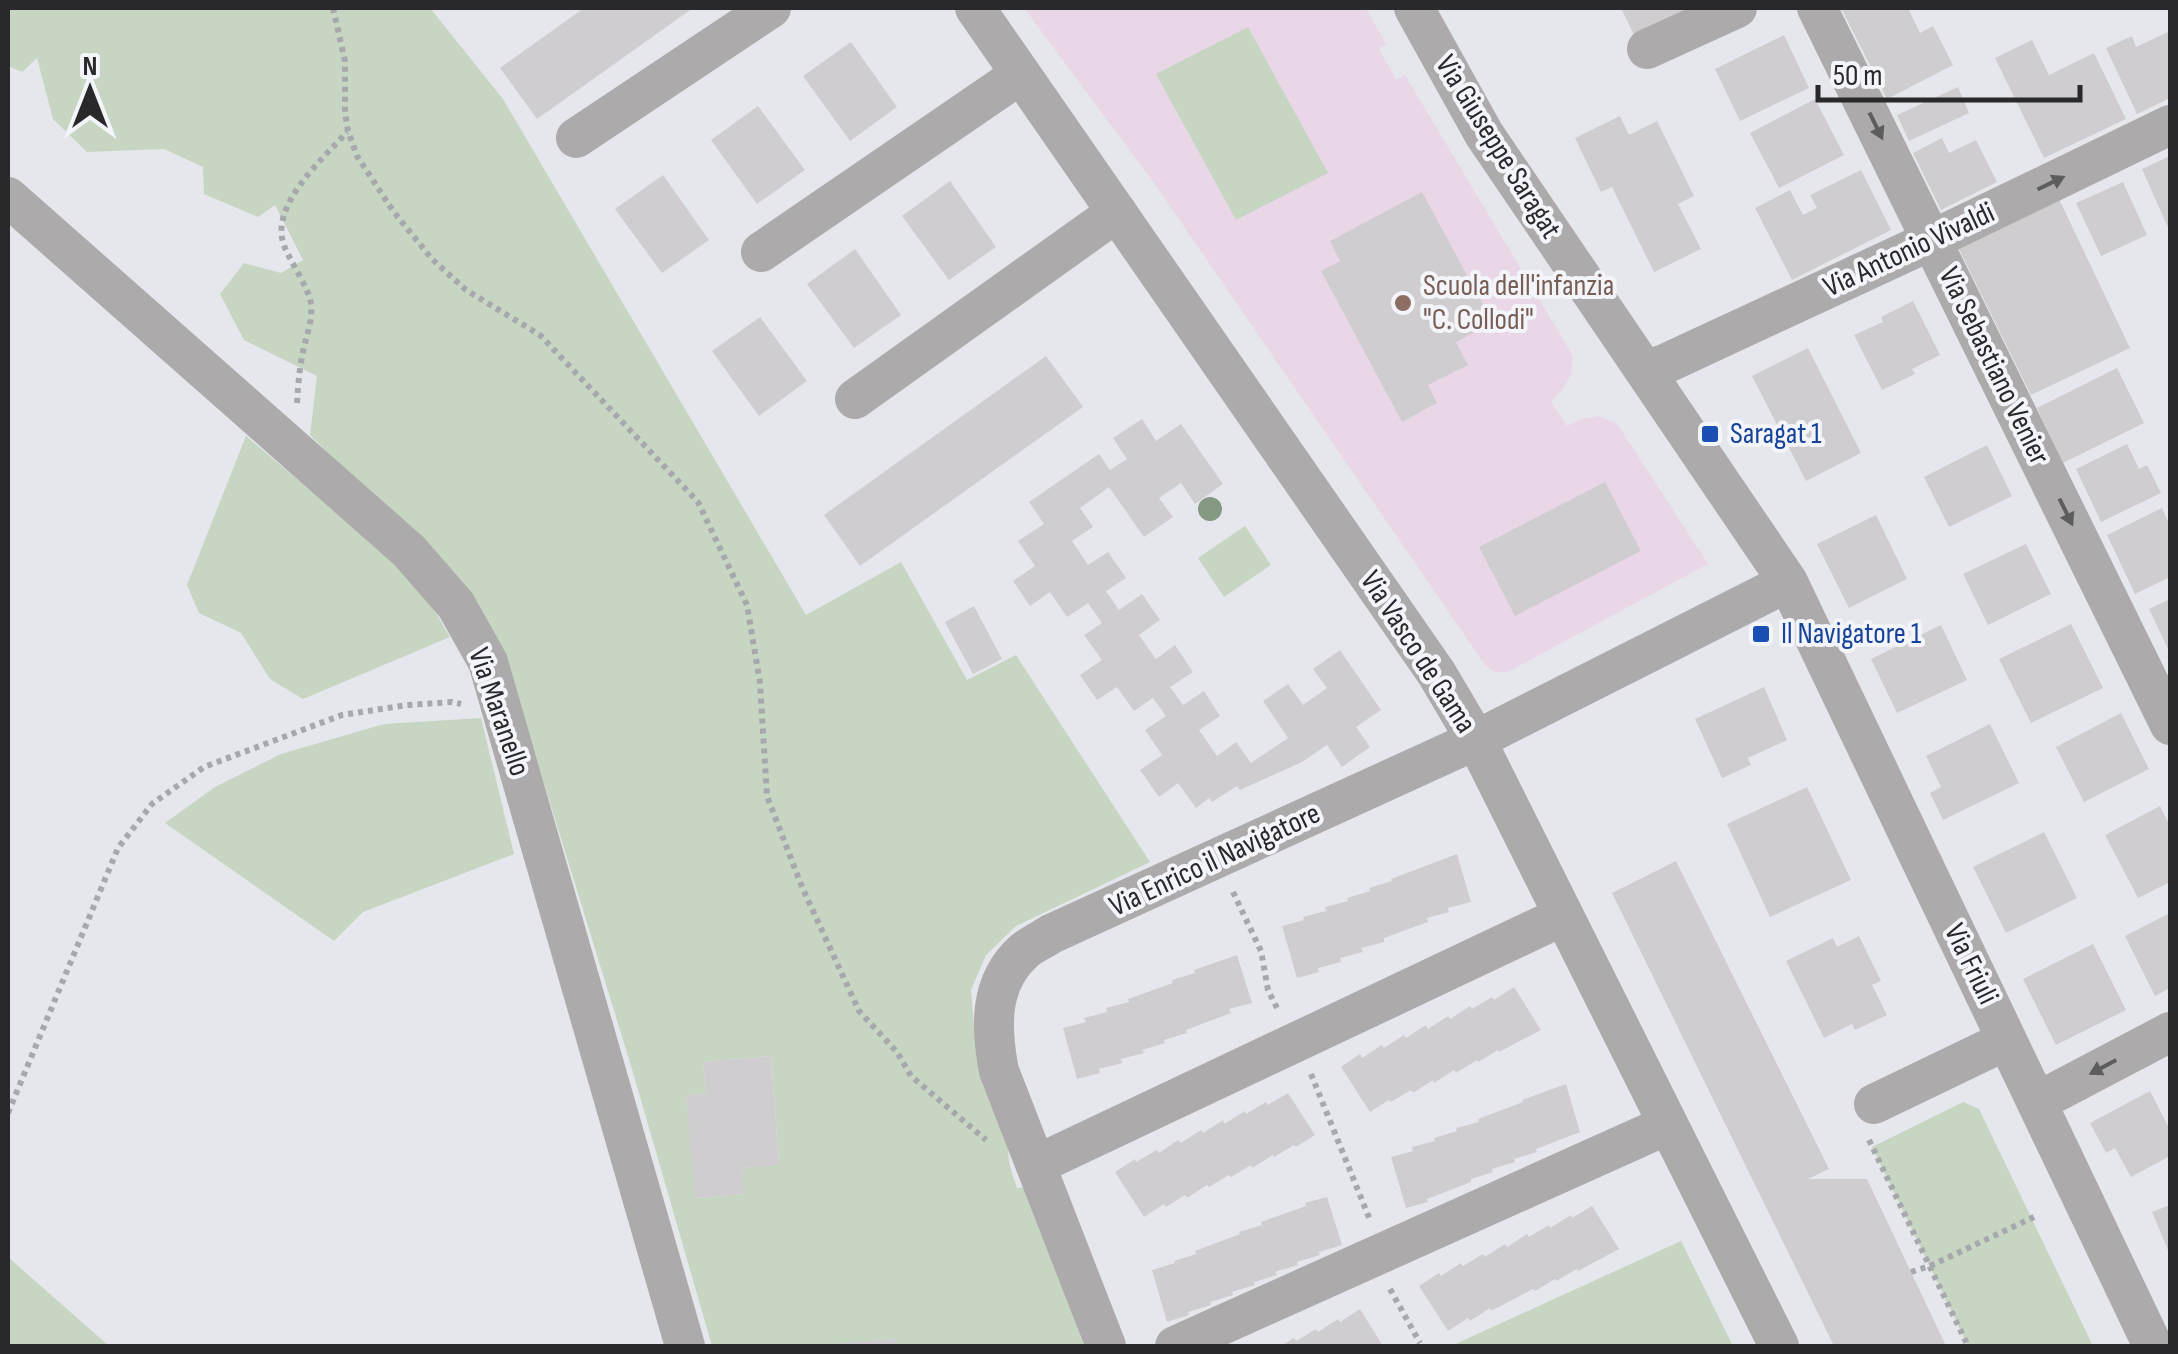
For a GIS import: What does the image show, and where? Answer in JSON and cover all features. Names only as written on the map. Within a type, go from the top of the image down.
[{"type":"street","points":[[576,138],[771,8]]},
{"type":"street","name":"Via Vasco de Gama","points":[[974,8],[1438,674],[1476,740],[1779,1346]]},
{"type":"street","name":"Via Giuseppe Saragat","points":[[1414,8],[1484,134],[1788,582]]},
{"type":"street","points":[[1647,50],[1737,8]]},
{"type":"street","name":"Via Sebastiano Venier","points":[[1817,8],[2170,726]]},
{"type":"street","points":[[761,252],[1020,74]]},
{"type":"street","name":"Via Antonio Vivaldi","points":[[1645,371],[1932,240],[2170,125]]},
{"type":"street","name":"Via Maranello","points":[[8,198],[409,551],[456,605],[488,662],[686,1346]]},
{"type":"street","points":[[854,399],[1117,212]]},
{"type":"street","name":"Via Enrico il Navigatore","points":[[1106,1346],[999,1071],[992,1036],[995,1001],[1006,973],[1024,951],[1051,934],[1476,740],[1788,582]]},
{"type":"street","name":"Via Friuli","points":[[1788,582],[2036,1102],[2157,1334]]},
{"type":"street","points":[[1036,1165],[1563,916]]},
{"type":"street","points":[[2036,1102],[2170,1032]]},
{"type":"street","points":[[1874,1104],[2007,1040]]},
{"type":"street","points":[[1176,1346],[1667,1124]]},
{"type":"path","points":[[333,8],[346,61],[348,131],[356,156],[392,211],[432,259],[466,290],[540,336],[698,502],[747,605],[760,683],[767,796],[802,887],[859,1011],[898,1052],[911,1076],[953,1114],[1006,1154],[1036,1165]]},
{"type":"path","points":[[294,449],[302,353],[312,324],[311,298],[280,238],[284,211],[298,187],[348,131]]},
{"type":"path","points":[[8,1112],[118,848],[152,804],[204,768],[342,715],[452,702],[502,712]]},
{"type":"path","points":[[1218,859],[1261,951],[1268,990],[1317,1086],[1383,1253],[1386,1283],[1420,1342]]},
{"type":"path","points":[[1872,1147],[1968,1346]]},
{"type":"path","points":[[1911,1272],[2034,1217]]},
{"type":"shaded area","points":[[1024,8],[1366,8],[1386,44],[1379,48],[1396,80],[1405,75],[1573,356],[1571,374],[1551,402],[1567,426],[1600,416],[1618,425],[1708,564],[1508,672],[1495,672],[1485,665],[1154,183]]},
{"type":"green space","points":[[8,8],[430,8],[503,99],[806,615],[901,562],[967,680],[1016,655],[1150,862],[1016,926],[986,955],[971,990],[975,1037],[1010,1141],[1011,1171],[1017,1188],[1027,1187],[1084,1346],[896,1346],[895,1339],[813,1346],[712,1346],[632,1069],[503,650],[470,594],[310,435],[317,376],[244,340],[220,294],[244,263],[281,273],[303,260],[275,205],[258,217],[204,194],[203,167],[164,149],[87,152],[53,119],[37,58],[22,72],[8,66]],"holes":[[[771,1056],[779,1164],[742,1168],[744,1194],[696,1198],[686,1095],[706,1094],[703,1062]]]},
{"type":"green space","points":[[1248,27],[1328,173],[1236,220],[1156,74]]},
{"type":"green space","points":[[246,436],[405,570],[450,637],[303,699],[270,679],[241,633],[199,613],[187,585]]},
{"type":"green space","points":[[1245,526],[1271,565],[1224,597],[1198,558]]},
{"type":"green space","points":[[481,718],[514,854],[363,912],[334,941],[165,823],[215,787],[281,754],[384,724]]},
{"type":"green space","points":[[1963,1102],[1979,1109],[2093,1346],[1968,1346],[1872,1147]]},
{"type":"green space","points":[[1681,1241],[1733,1346],[1451,1346]]},
{"type":"green space","points":[[8,1257],[109,1346],[9,1346]]},
{"type":"building","points":[[584,8],[693,8],[537,119],[500,68]]},
{"type":"building","points":[[1621,8],[1695,8],[1635,37]]},
{"type":"building","points":[[1841,8],[1908,8],[1920,33],[1933,26],[1953,65],[1887,99]]},
{"type":"building","points":[[2170,31],[2170,98],[2137,114],[2106,48],[2132,36],[2136,47]]},
{"type":"building","points":[[1784,35],[1809,88],[1740,121],[1715,69]]},
{"type":"building","points":[[2032,40],[2049,75],[2094,53],[2126,119],[2044,158],[1995,58]]},
{"type":"building","points":[[851,42],[897,107],[850,141],[803,76]]},
{"type":"building","points":[[1958,87],[1969,113],[1909,141],[1897,115]]},
{"type":"building","points":[[1815,99],[1844,155],[1779,188],[1750,133]]},
{"type":"building","points":[[758,106],[805,170],[757,204],[711,140]]},
{"type":"building","points":[[1620,116],[1629,135],[1657,121],[1694,196],[1678,204],[1701,249],[1654,272],[1612,187],[1601,192],[1575,138]]},
{"type":"building","points":[[1942,138],[1949,153],[1976,140],[1997,182],[1941,210],[1913,153]]},
{"type":"building","points":[[2170,156],[2170,232],[2142,169]]},
{"type":"building","points":[[1861,170],[1891,230],[1792,280],[1755,208],[1790,190],[1803,215],[1817,208],[1810,195]]},
{"type":"building","points":[[663,175],[709,240],[662,273],[615,209]]},
{"type":"building","points":[[950,181],[996,247],[949,280],[902,216]]},
{"type":"building","points":[[2123,182],[2147,235],[2101,256],[2076,203]]},
{"type":"building","points":[[1422,192],[1493,323],[1456,342],[1468,365],[1428,385],[1437,403],[1402,422],[1321,271],[1340,261],[1330,241]]},
{"type":"building","points":[[2059,199],[2130,348],[2031,395],[1958,247]]},
{"type":"building","points":[[855,249],[901,315],[854,348],[807,284]]},
{"type":"building","points":[[1913,301],[1940,355],[1912,369],[1915,374],[1882,390],[1854,335],[1883,322],[1881,317]]},
{"type":"building","points":[[760,317],[807,381],[759,416],[712,351]]},
{"type":"building","points":[[1808,348],[1861,453],[1806,481],[1752,376]]},
{"type":"building","points":[[1046,356],[1083,407],[860,566],[824,515]]},
{"type":"building","points":[[2117,368],[2144,423],[2063,463],[2037,408]]},
{"type":"building","points":[[1142,419],[1156,441],[1181,424],[1223,484],[1195,504],[1181,483],[1159,498],[1173,517],[1144,537],[1109,487],[1080,508],[1093,527],[1072,541],[1088,565],[1108,552],[1126,578],[1106,591],[1119,610],[1142,594],[1160,620],[1139,635],[1156,659],[1175,645],[1193,672],[1170,687],[1183,705],[1204,691],[1220,716],[1199,730],[1217,756],[1236,742],[1251,763],[1288,738],[1263,701],[1288,684],[1303,705],[1327,688],[1313,669],[1340,650],[1381,710],[1356,727],[1370,747],[1342,767],[1327,745],[1302,762],[1240,790],[1237,786],[1212,802],[1209,798],[1196,808],[1178,783],[1159,797],[1140,770],[1162,755],[1145,730],[1166,716],[1153,698],[1134,711],[1117,687],[1097,700],[1080,675],[1102,660],[1084,635],[1102,623],[1088,603],[1067,617],[1050,592],[1030,606],[1013,581],[1035,566],[1018,541],[1044,524],[1029,502],[1099,454],[1110,470],[1127,459],[1113,438]]},
{"type":"building","points":[[2127,444],[2139,469],[2147,465],[2161,493],[2101,522],[2076,469]]},
{"type":"building","points":[[1987,445],[2012,496],[1949,527],[1924,477]]},
{"type":"building","points":[[1605,482],[1641,551],[1515,616],[1479,547]]},
{"type":"building","points":[[2162,508],[2170,526],[2170,577],[2135,594],[2107,535]]},
{"type":"building","points":[[1876,515],[1907,579],[1849,608],[1817,544]]},
{"type":"building","points":[[2026,544],[2051,594],[1988,625],[1963,574]]},
{"type":"building","points":[[2170,599],[2170,653],[2149,609]]},
{"type":"building","points":[[974,606],[1002,659],[973,674],[945,622]]},
{"type":"building","points":[[2071,624],[2103,688],[2031,723],[1999,659]]},
{"type":"building","points":[[1941,625],[1967,680],[1897,713],[1871,659]]},
{"type":"building","points":[[1764,687],[1787,740],[1748,758],[1751,765],[1722,778],[1695,719]]},
{"type":"building","points":[[2121,713],[2149,769],[2084,802],[2056,747]]},
{"type":"building","points":[[1990,724],[2019,783],[1943,820],[1930,793],[1941,787],[1926,756]]},
{"type":"building","points":[[1807,787],[1851,880],[1770,917],[1727,824]]},
{"type":"building","points":[[2160,806],[2170,826],[2170,882],[2138,898],[2105,835]]},
{"type":"building","points":[[2044,832],[2077,898],[2006,933],[1973,867]]},
{"type":"building","points":[[1457,854],[1471,902],[1448,908],[1449,912],[1427,918],[1428,922],[1361,948],[1363,952],[1318,968],[1319,972],[1297,978],[1282,926]]},
{"type":"building","points":[[1676,861],[1829,1169],[1808,1179],[1867,1179],[1946,1346],[1834,1346],[1612,893]]},
{"type":"building","points":[[2170,913],[2170,988],[2155,996],[2125,936]]},
{"type":"building","points":[[1859,936],[1881,981],[1872,985],[1887,1015],[1855,1030],[1852,1024],[1824,1038],[1786,961],[1833,938],[1837,947]]},
{"type":"building","points":[[2093,944],[2126,1010],[2056,1045],[2023,979]]},
{"type":"building","points":[[1237,955],[1252,1003],[1229,1009],[1231,1013],[1142,1050],[1144,1053],[1121,1059],[1122,1063],[1099,1069],[1100,1073],[1077,1079],[1063,1028],[1086,1022],[1084,1018],[1107,1012],[1106,1008],[1129,1002],[1128,999],[1195,973],[1194,970]]},
{"type":"building","points":[[1514,987],[1541,1030],[1370,1112],[1341,1067],[1360,1054],[1362,1058],[1426,1025],[1428,1029],[1470,1006],[1472,1009],[1492,997],[1494,1000]]},
{"type":"building","points":[[771,1056],[779,1165],[742,1168],[745,1194],[695,1198],[686,1095],[706,1094],[703,1062]]},
{"type":"building","points":[[1566,1084],[1580,1132],[1492,1169],[1493,1172],[1427,1199],[1428,1202],[1406,1208],[1391,1157]]},
{"type":"building","points":[[2150,1091],[2170,1130],[2170,1156],[2131,1177],[2115,1148],[2106,1153],[2090,1123]]},
{"type":"building","points":[[1288,1093],[1315,1135],[1187,1198],[1185,1195],[1166,1207],[1164,1204],[1144,1217],[1115,1172],[1135,1159],[1136,1162],[1157,1150],[1159,1153],[1178,1140],[1181,1143],[1201,1130],[1203,1133],[1223,1120],[1224,1124]]},
{"type":"building","points":[[1327,1197],[1342,1245],[1167,1322],[1152,1270]]},
{"type":"building","points":[[2170,1205],[2170,1255],[2152,1212]]},
{"type":"building","points":[[1592,1206],[1619,1249],[1535,1291],[1491,1311],[1490,1308],[1470,1321],[1468,1318],[1448,1331],[1419,1286],[1439,1273],[1441,1276],[1483,1254],[1485,1257],[1505,1244],[1507,1247],[1527,1234],[1529,1237],[1549,1225],[1550,1228]]},
{"type":"building","points":[[1360,1309],[1383,1346],[1281,1346],[1316,1329],[1318,1332],[1338,1319],[1340,1322]]},
{"type":"building","points":[[896,1339],[896,1346],[828,1344]]},
{"type":"place","name":"Scuola dell'infanzia \"C. Collodi\"","points":[[1403,303]]},
{"type":"place","name":"Saragat 1","points":[[1710,434]]},
{"type":"place","name":"Il Navigatore 1","points":[[1761,634]]}]
